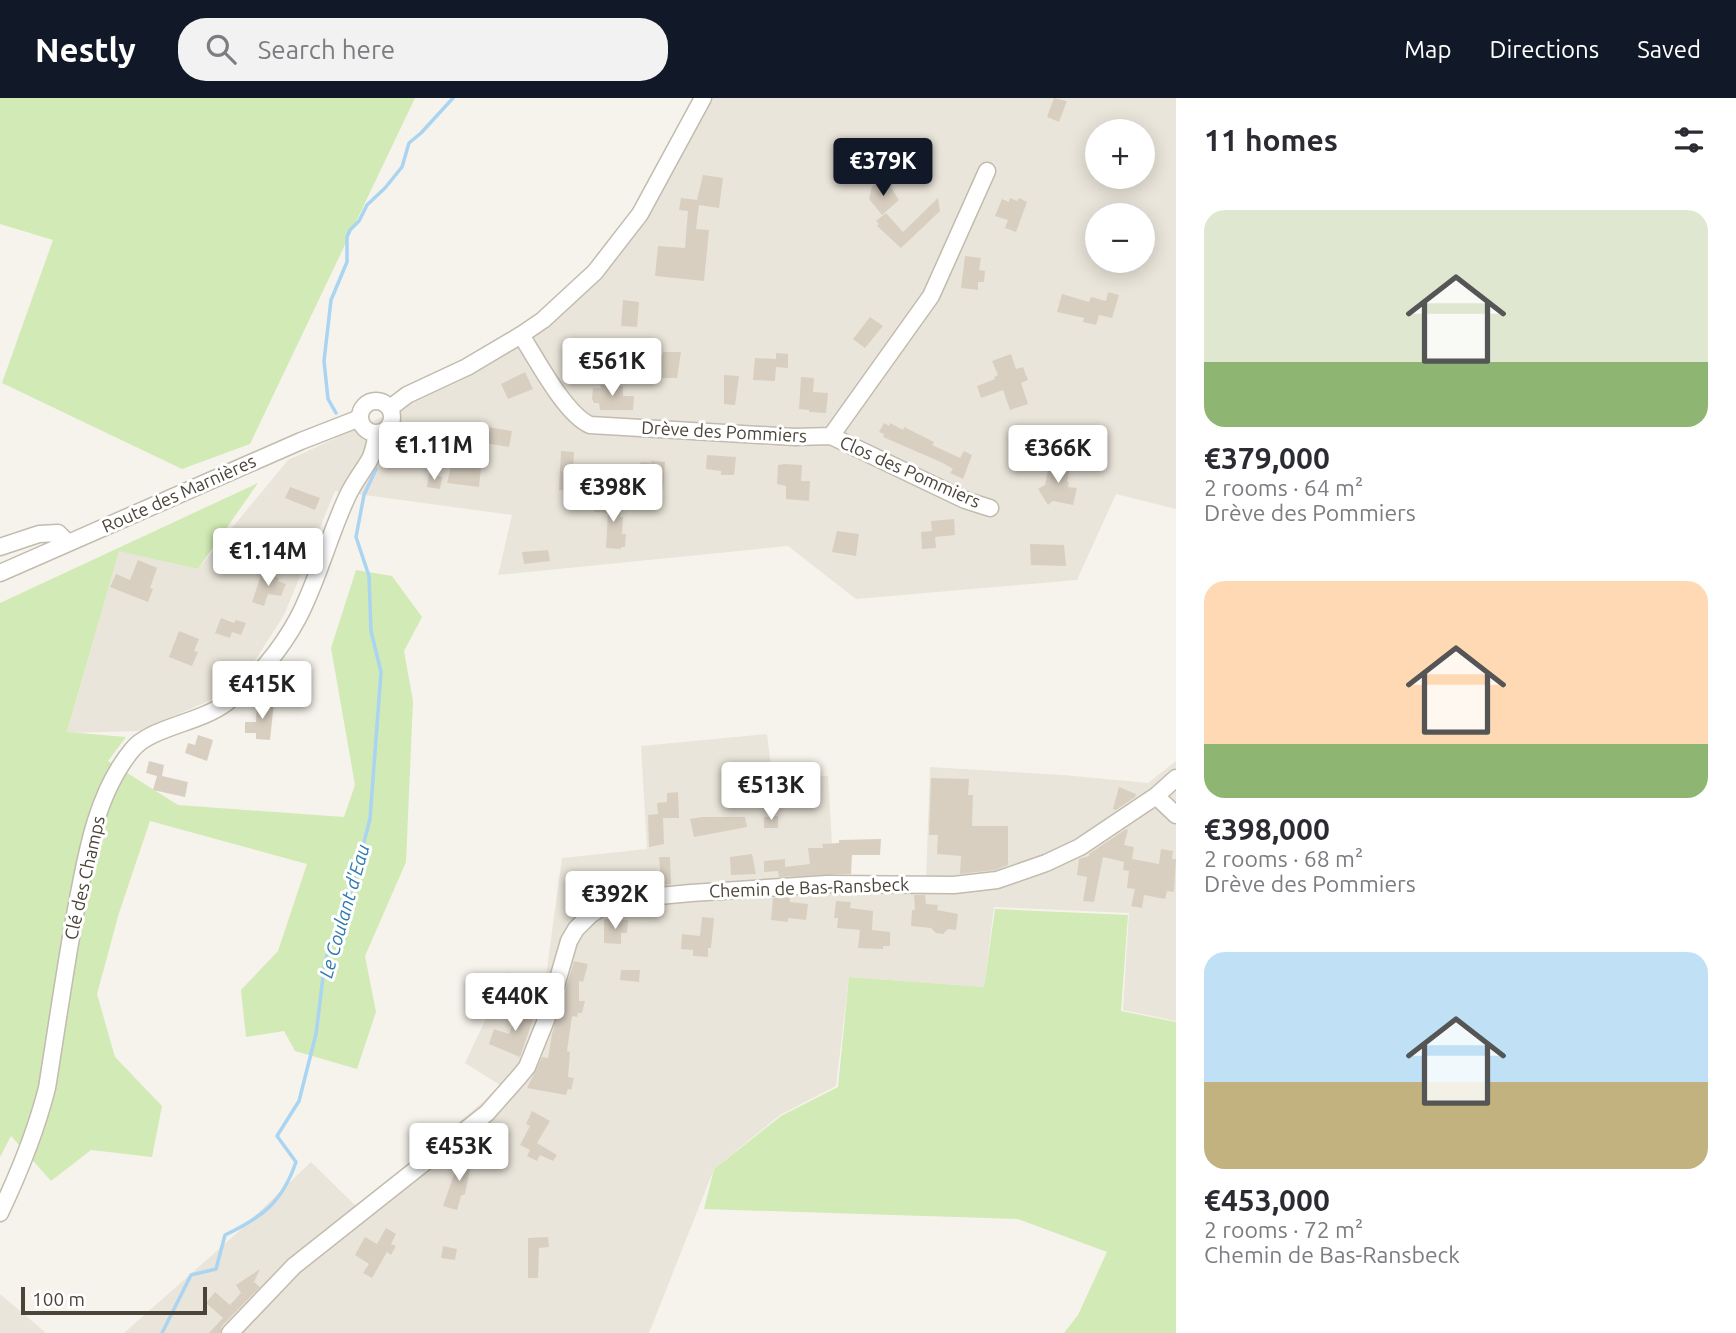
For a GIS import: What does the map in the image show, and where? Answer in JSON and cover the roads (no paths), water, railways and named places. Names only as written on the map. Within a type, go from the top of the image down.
[{"type":"street","name":"Route des Marnières","points":[[390,408],[407,395],[467,367],[521,335],[543,320],[595,272],[640,214],[704,98]]},
{"type":"street","name":"Drève des Pommiers","points":[[521,335],[567,406],[578,418],[590,425],[795,437],[831,436],[931,296],[987,170]]},
{"type":"street","name":"Route des Marnières","points":[[0,573],[301,441],[360,418],[361,411],[371,402],[384,403],[390,408],[392,416],[391,424],[385,431],[377,433]]},
{"type":"street","points":[[360,418],[365,429],[377,433]]},
{"type":"street","name":"Clé des Champs","points":[[0,1213],[24,1159],[47,1088],[82,878],[92,834],[107,792],[138,744],[207,715],[225,704],[261,669],[286,639],[299,616],[349,492],[371,456],[377,433]]},
{"type":"street","name":"Clos des Pommiers","points":[[831,436],[965,500],[990,508]]},
{"type":"street","points":[[0,547],[47,533],[58,533],[68,543]]},
{"type":"street","name":"Chemin de Bas-Ransbeck","points":[[230,1333],[294,1266],[486,1112],[518,1078],[527,1067],[547,1020],[569,941],[590,915],[607,904],[627,899],[691,893],[827,884],[954,885],[997,880],[1063,855],[1156,796],[1176,778]]},
{"type":"street","points":[[1156,796],[1176,815]]},
{"type":"waterway","name":"Le Coulant d'Eau","points":[[336,413],[328,399],[324,361],[331,300],[347,262],[347,237],[367,205],[402,167],[409,143],[453,98]]},
{"type":"waterway","name":"Le Coulant d'Eau","points":[[162,1333],[191,1275],[216,1269],[225,1235],[250,1222],[269,1207],[284,1188],[296,1162],[277,1136],[299,1101],[316,1034],[325,961],[351,892],[370,819],[381,672],[371,631],[369,576],[356,537],[364,495],[376,469],[374,465]]}]
